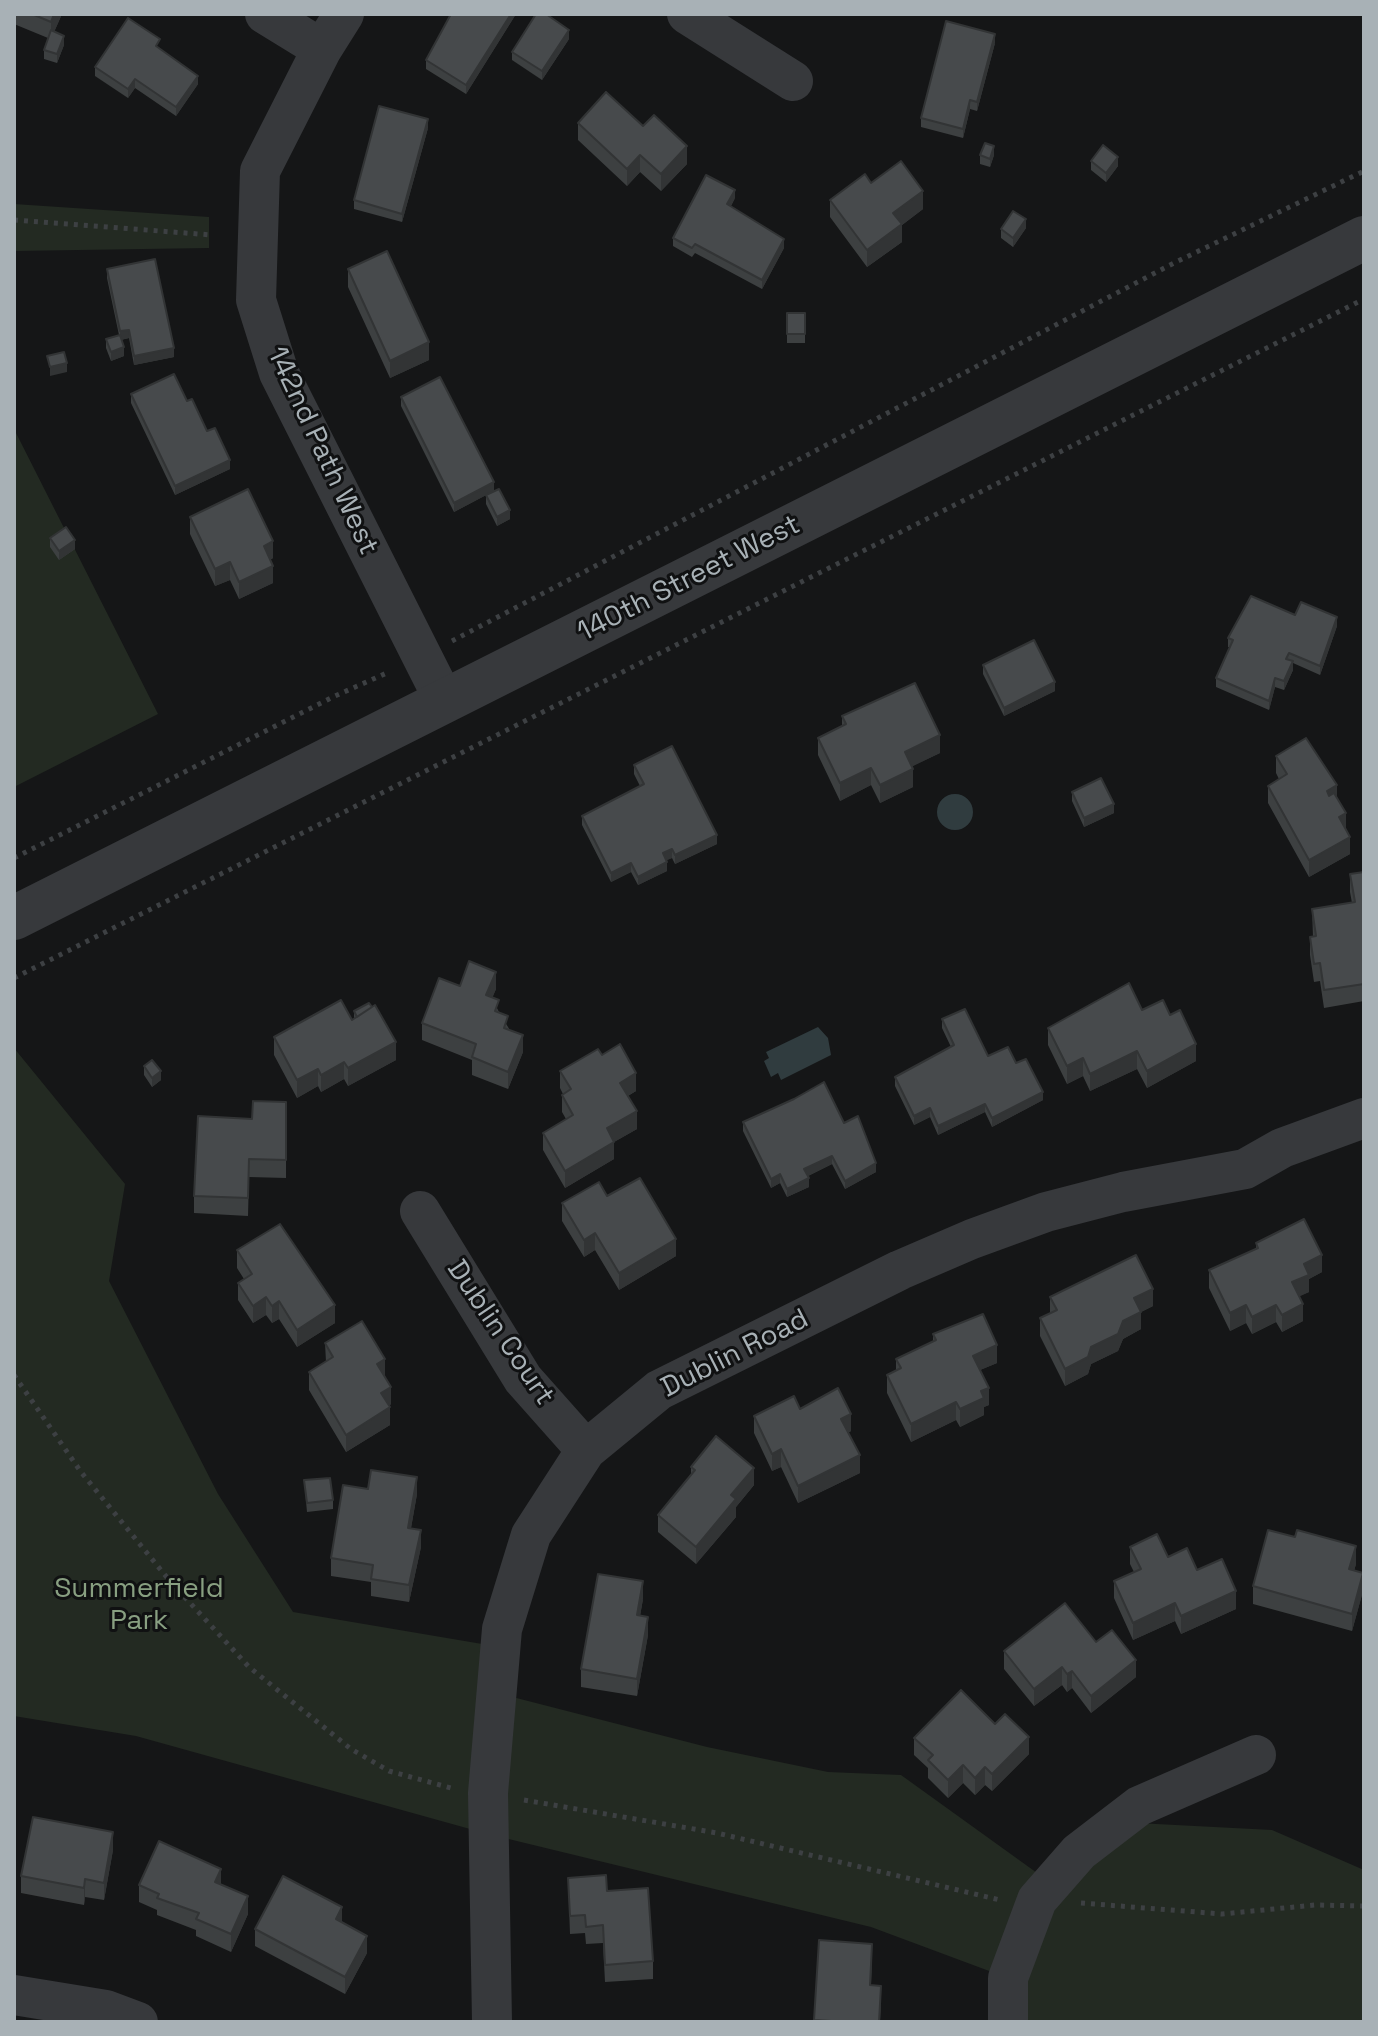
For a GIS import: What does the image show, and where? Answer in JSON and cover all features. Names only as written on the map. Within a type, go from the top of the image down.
[{"type":"street","points":[[265,14],[322,49]]},
{"type":"street","name":"142nd Path West","points":[[344,14],[322,49],[260,171],[256,300],[279,373],[445,702]]},
{"type":"street","points":[[687,14],[793,81]]},
{"type":"street","name":"140th Street West","points":[[14,918],[1364,238]]},
{"type":"street","name":"Dublin Road","points":[[492,2022],[488,1793],[502,1629],[531,1535],[586,1450],[659,1390],[900,1270],[972,1239],[1046,1212],[1092,1200],[1245,1169],[1282,1148],[1364,1118]]},
{"type":"street","name":"Dublin Court","points":[[420,1211],[523,1379],[586,1450]]},
{"type":"street","points":[[1008,2022],[1008,1978],[1037,1900],[1079,1852],[1139,1806],[1256,1755]]},
{"type":"street","points":[[14,1995],[106,2010],[138,2022]]},
{"type":"path","points":[[14,858],[335,696],[422,656],[1174,263],[1364,171]]},
{"type":"path","points":[[14,220],[212,235]]},
{"type":"path","points":[[14,978],[1364,299]]},
{"type":"path","points":[[14,1375],[91,1484],[169,1580],[249,1667],[351,1749],[389,1771],[448,1788],[717,1833],[1001,1900],[1222,1914],[1315,1905],[1364,1906]]},
{"type":"green space","points":[[14,204],[209,217],[209,248],[14,251]]},
{"type":"green space","points":[[14,429],[158,714],[14,787]]},
{"type":"green space","name":"Summerfield Park","points":[[14,1048],[125,1184],[109,1281],[218,1494],[293,1612],[500,1647],[497,1693],[707,1747],[828,1772],[901,1775],[1051,1883],[1118,1822],[1272,1830],[1364,1870],[1364,2022],[1008,2022],[1008,1978],[871,1927],[488,1834],[136,1736],[14,1716]]},
{"type":"shaded area","points":[[955,794],[968,799],[973,812],[968,825],[955,830],[942,825],[937,812],[942,799]]},
{"type":"shaded area","points":[[818,1027],[828,1038],[831,1055],[781,1080],[778,1073],[771,1077],[764,1061],[769,1058],[766,1052]]},
{"type":"building","points":[[32,14],[54,14],[51,22]]},
{"type":"building","points":[[451,14],[511,14],[466,85],[426,60]]},
{"type":"building","points":[[536,14],[546,14],[569,30],[542,71],[512,52]]},
{"type":"building","points":[[128,18],[160,39],[156,46],[198,76],[176,107],[135,79],[128,89],[95,67]]},
{"type":"building","points":[[946,21],[995,34],[977,102],[970,100],[963,129],[921,118]]},
{"type":"building","points":[[51,30],[64,36],[57,54],[44,50]]},
{"type":"building","points":[[606,92],[643,126],[654,115],[687,146],[661,174],[640,155],[627,169],[578,123]]},
{"type":"building","points":[[379,106],[428,119],[402,214],[354,200]]},
{"type":"building","points":[[985,143],[994,146],[990,159],[980,155]]},
{"type":"building","points":[[1103,145],[1118,157],[1106,173],[1091,161]]},
{"type":"building","points":[[901,161],[923,191],[893,213],[902,224],[867,250],[830,200],[865,174],[871,183]]},
{"type":"building","points":[[706,175],[735,190],[727,204],[784,239],[762,280],[695,244],[692,248],[673,238]]},
{"type":"building","points":[[1013,211],[1026,219],[1013,238],[1001,229]]},
{"type":"building","points":[[387,251],[429,342],[390,361],[348,269]]},
{"type":"building","points":[[155,259],[174,348],[134,356],[129,330],[120,331],[107,269]]},
{"type":"building","points":[[787,313],[805,313],[805,334],[787,334]]},
{"type":"building","points":[[120,335],[124,347],[111,352],[106,339]]},
{"type":"building","points":[[64,352],[67,363],[50,367],[47,356]]},
{"type":"building","points":[[174,374],[187,401],[192,399],[207,431],[215,428],[230,460],[175,486],[131,394]]},
{"type":"building","points":[[440,377],[494,482],[454,503],[401,397]]},
{"type":"building","points":[[248,489],[273,541],[264,546],[273,566],[239,582],[230,562],[215,569],[190,517]]},
{"type":"building","points":[[499,489],[510,510],[497,517],[486,495]]},
{"type":"building","points":[[66,527],[75,540],[59,551],[50,538]]},
{"type":"building","points":[[1251,596],[1295,615],[1301,602],[1337,617],[1320,666],[1289,653],[1286,659],[1293,661],[1284,681],[1275,678],[1269,701],[1216,678],[1233,640],[1228,638]]},
{"type":"building","points":[[1034,640],[1055,682],[1004,708],[983,665]]},
{"type":"building","points":[[915,683],[940,735],[905,752],[913,769],[880,785],[871,768],[840,783],[818,738],[846,724],[842,716]]},
{"type":"building","points":[[1306,738],[1337,785],[1327,791],[1329,796],[1334,793],[1346,813],[1339,817],[1350,837],[1309,860],[1268,786],[1287,774],[1276,756]]},
{"type":"building","points":[[672,746],[717,835],[675,855],[672,849],[663,853],[667,862],[638,877],[631,863],[611,873],[582,816],[644,784],[634,765]]},
{"type":"building","points":[[1101,778],[1114,804],[1084,818],[1072,792]]},
{"type":"building","points":[[1364,872],[1364,984],[1324,990],[1320,963],[1314,964],[1310,937],[1316,936],[1312,909],[1355,902],[1350,874]]},
{"type":"building","points":[[469,961],[496,972],[486,995],[499,1000],[495,1011],[508,1016],[504,1028],[523,1035],[508,1072],[472,1057],[476,1044],[422,1023],[439,978],[460,986]]},
{"type":"building","points":[[1129,983],[1142,1010],[1163,1000],[1170,1015],[1180,1010],[1196,1044],[1147,1071],[1137,1051],[1090,1074],[1083,1058],[1067,1066],[1048,1028]]},
{"type":"building","points":[[341,1000],[352,1020],[375,1005],[396,1042],[348,1068],[344,1062],[321,1075],[318,1069],[297,1080],[274,1037]]},
{"type":"building","points":[[369,1003],[372,1007],[357,1017],[354,1011]]},
{"type":"building","points":[[965,1009],[988,1056],[1008,1047],[1016,1063],[1026,1059],[1043,1092],[992,1118],[985,1104],[938,1126],[930,1108],[914,1116],[895,1077],[954,1045],[942,1019]]},
{"type":"building","points":[[620,1044],[636,1073],[620,1083],[637,1111],[607,1128],[614,1142],[565,1171],[543,1133],[573,1115],[562,1095],[571,1089],[560,1071],[598,1049],[602,1055]]},
{"type":"building","points":[[152,1060],[161,1071],[152,1078],[144,1066]]},
{"type":"building","points":[[824,1082],[844,1123],[858,1116],[876,1163],[845,1181],[832,1156],[804,1169],[809,1178],[787,1189],[780,1174],[771,1179],[743,1122]]},
{"type":"building","points":[[253,1101],[286,1102],[286,1160],[249,1159],[248,1198],[194,1196],[198,1116],[252,1119]]},
{"type":"building","points":[[640,1178],[676,1239],[619,1273],[595,1233],[584,1240],[562,1203],[599,1182],[607,1196]]},
{"type":"building","points":[[1304,1219],[1322,1255],[1304,1264],[1309,1275],[1292,1282],[1303,1304],[1282,1315],[1276,1305],[1252,1317],[1246,1305],[1230,1313],[1209,1270],[1258,1248],[1256,1243]]},
{"type":"building","points":[[280,1224],[335,1305],[297,1330],[279,1301],[272,1306],[266,1297],[253,1306],[238,1283],[252,1274],[237,1250]]},
{"type":"building","points":[[1136,1255],[1153,1289],[1134,1298],[1141,1312],[1123,1321],[1118,1334],[1091,1347],[1088,1357],[1065,1369],[1040,1318],[1057,1310],[1050,1297]]},
{"type":"building","points":[[983,1314],[997,1345],[973,1356],[989,1388],[981,1391],[984,1398],[960,1409],[956,1402],[911,1424],[887,1375],[901,1368],[896,1359],[936,1340],[933,1334]]},
{"type":"building","points":[[362,1321],[385,1359],[377,1364],[391,1387],[381,1393],[390,1407],[346,1435],[309,1372],[333,1357],[325,1343]]},
{"type":"building","points":[[838,1388],[851,1414],[841,1419],[860,1455],[798,1486],[781,1449],[772,1454],[754,1416],[794,1396],[800,1409]]},
{"type":"building","points":[[716,1436],[754,1468],[731,1495],[736,1499],[696,1547],[658,1515],[695,1470],[691,1467]]},
{"type":"building","points":[[371,1470],[417,1477],[408,1528],[421,1530],[409,1585],[371,1579],[373,1565],[331,1558],[343,1485],[368,1489]]},
{"type":"building","points":[[330,1478],[333,1500],[307,1503],[304,1480]]},
{"type":"building","points":[[1268,1530],[1295,1537],[1297,1530],[1356,1546],[1349,1569],[1363,1573],[1352,1614],[1253,1586]]},
{"type":"building","points":[[1157,1534],[1168,1557],[1187,1548],[1197,1570],[1222,1559],[1236,1591],[1181,1616],[1175,1603],[1133,1623],[1114,1581],[1141,1569],[1130,1547]]},
{"type":"building","points":[[598,1574],[643,1581],[637,1615],[648,1617],[637,1679],[581,1669]]},
{"type":"building","points":[[1065,1603],[1096,1642],[1112,1630],[1136,1660],[1091,1696],[1072,1671],[1067,1674],[1062,1667],[1034,1689],[1004,1651]]},
{"type":"building","points":[[961,1690],[995,1724],[1005,1714],[1029,1737],[992,1774],[985,1767],[975,1778],[963,1765],[948,1780],[928,1760],[933,1755],[914,1738]]},
{"type":"building","points":[[33,1817],[113,1832],[104,1883],[85,1879],[84,1888],[21,1876]]},
{"type":"building","points":[[159,1841],[221,1869],[215,1882],[248,1896],[231,1934],[196,1919],[199,1913],[157,1898],[159,1894],[139,1885]]},
{"type":"building","points":[[606,1875],[607,1891],[648,1888],[653,1961],[605,1965],[603,1925],[586,1927],[585,1915],[570,1916],[568,1878]]},
{"type":"building","points":[[283,1876],[342,1907],[336,1919],[367,1936],[345,1977],[255,1929]]},
{"type":"building","points":[[819,1940],[872,1944],[870,1985],[881,1986],[879,2022],[814,2020]]}]
